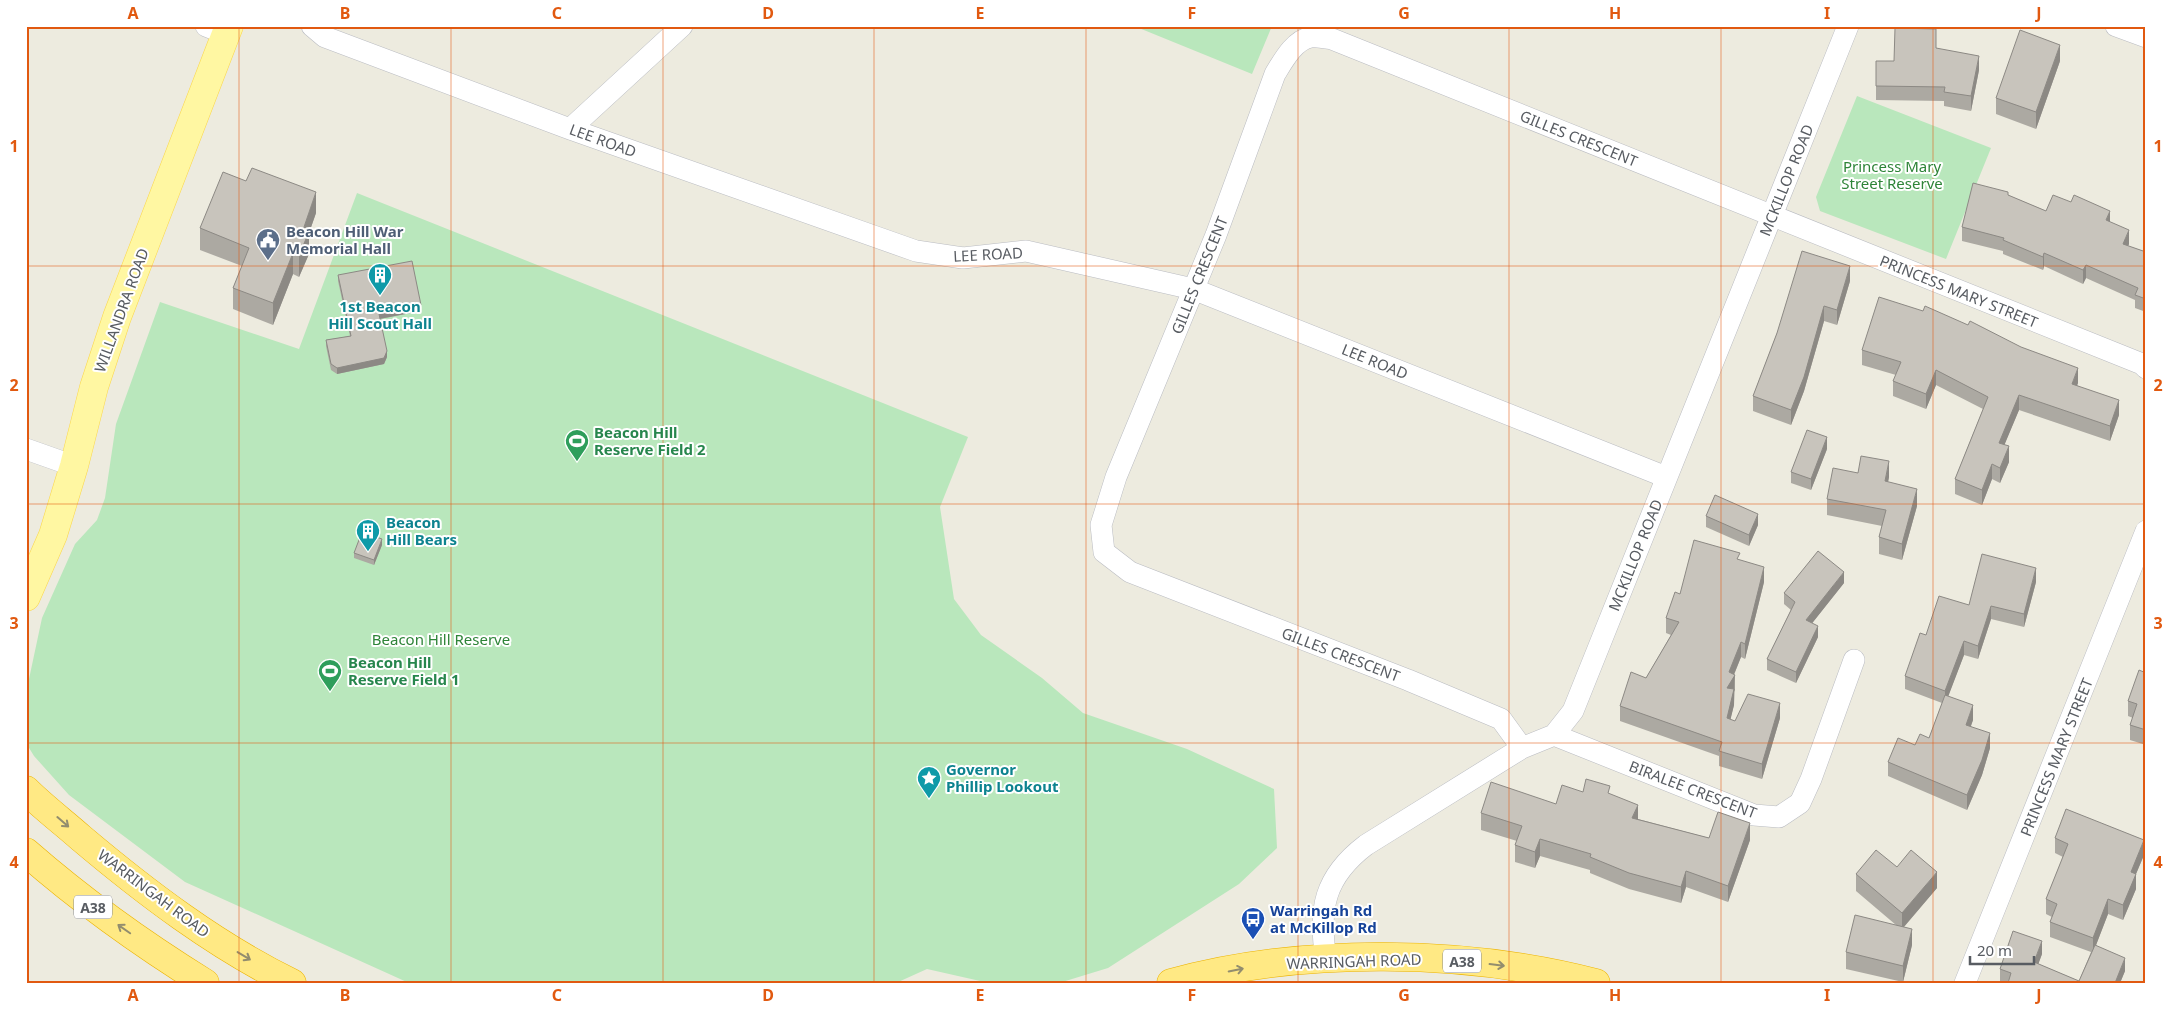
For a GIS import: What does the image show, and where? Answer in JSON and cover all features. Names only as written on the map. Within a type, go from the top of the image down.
[{"type":"highway","name":"WARRINGAH ROAD","points":[[26,790],[102,856],[203,931],[292,983]]},
{"type":"highway","name":"A38","points":[[26,852],[70,891],[164,958],[205,983]]},
{"type":"highway","name":"WARRINGAH ROAD","points":[[1171,983],[1249,967],[1327,971],[1389,957],[1451,959],[1521,968],[1596,983]]},
{"type":"main road","name":"WILLANDRA ROAD","points":[[26,597],[47,550],[74,466],[94,387],[117,317],[220,29]]},
{"type":"street","points":[[570,129],[682,26]]},
{"type":"street","name":"MCKILLOP ROAD","points":[[1327,971],[1322,932],[1324,904],[1333,881],[1352,856],[1366,845],[1522,748],[1554,735],[1573,711],[1848,26]]},
{"type":"street","points":[[2116,26],[2146,37]]},
{"type":"street","name":"LEE ROAD","points":[[318,32],[570,129],[916,252],[963,258],[1026,251],[1193,288],[1666,477]]},
{"type":"street","name":"GILLES CRESCENT","points":[[1522,748],[1501,719],[1408,680],[1130,572],[1104,552],[1101,525],[1116,477],[1216,235],[1275,74],[1298,43],[1312,37],[1332,39],[1772,216]]},
{"type":"street","name":"PRINCESS MARY STREET","points":[[1772,216],[2142,364],[2146,368]]},
{"type":"street","points":[[26,449],[74,466]]},
{"type":"street","name":"PRINCESS MARY STREET","points":[[1966,983],[2146,531]]},
{"type":"street","name":"BIRALEE CRESCENT","points":[[1554,735],[1754,815],[1779,816],[1800,803],[1811,779],[1854,660]]},
{"type":"green space","points":[[1134,26],[1272,26],[1252,74]]},
{"type":"green space","name":"Princess Mary Street Reserve","points":[[1857,96],[1991,148],[1946,259],[1820,211],[1816,197]]},
{"type":"green space","name":"Beacon Hill Reserve","points":[[357,193],[968,437],[940,507],[954,599],[981,635],[1042,678],[1083,713],[1187,749],[1274,789],[1277,848],[1239,884],[1108,968],[1059,983],[989,983],[927,969],[896,983],[409,983],[185,882],[69,795],[34,756],[26,743],[26,698],[42,618],[75,544],[97,520],[105,498],[116,424],[160,302],[299,349]]},
{"type":"building","points":[[1895,28],[1936,29],[1936,48],[1979,56],[1971,96],[1944,92],[1945,87],[1876,86],[1876,61],[1894,61]]},
{"type":"building","points":[[2020,30],[2060,45],[2036,112],[1996,98]]},
{"type":"building","name":"Beacon Hill War Memorial Hall","points":[[252,168],[316,192],[303,230],[309,232],[299,255],[293,253],[273,303],[233,288],[249,248],[200,228],[223,172],[246,181]]},
{"type":"building","points":[[1973,183],[2008,192],[2008,195],[2046,211],[2053,195],[2071,202],[2074,195],[2110,211],[2106,220],[2129,230],[2123,244],[2146,252],[2146,299],[2135,295],[2138,288],[2086,265],[2083,270],[2044,253],[2043,257],[2003,240],[2004,238],[1962,227]]},
{"type":"building","points":[[1802,251],[1850,266],[1837,310],[1824,306],[1804,377],[1791,410],[1753,396],[1777,333]]},
{"type":"building","points":[[412,261],[421,305],[379,314],[387,351],[384,358],[337,368],[331,364],[326,340],[351,336],[338,275]]},
{"type":"building","points":[[1879,297],[1923,311],[1925,306],[1968,325],[1970,321],[2021,347],[2078,368],[2072,384],[2119,400],[2110,426],[2019,395],[1999,443],[2009,446],[2000,468],[1992,464],[1982,490],[1955,479],[1988,397],[1936,370],[1926,394],[1893,381],[1901,362],[1862,350]]},
{"type":"building","points":[[1807,430],[1827,437],[1811,479],[1791,472]]},
{"type":"building","points":[[1861,456],[1889,461],[1885,481],[1917,489],[1902,544],[1879,537],[1886,510],[1827,499],[1833,468],[1858,473]]},
{"type":"building","points":[[1715,495],[1758,514],[1749,535],[1706,516]]},
{"type":"building","name":"Beacon Hill Bears","points":[[362,532],[382,539],[374,560],[354,553]]},
{"type":"building","points":[[1694,540],[1740,553],[1737,559],[1764,567],[1745,644],[1741,642],[1729,672],[1735,675],[1727,688],[1734,689],[1727,718],[1735,721],[1748,694],[1780,703],[1762,764],[1719,751],[1722,742],[1620,706],[1631,672],[1646,678],[1679,622],[1666,618],[1675,592],[1680,594]]},
{"type":"building","points":[[1818,551],[1844,572],[1806,620],[1818,626],[1796,672],[1767,659],[1795,602],[1784,593]]},
{"type":"building","points":[[1982,554],[2036,568],[2024,614],[1991,606],[1978,646],[1964,641],[1945,691],[1905,676],[1920,633],[1926,635],[1939,596],[1969,605]]},
{"type":"building","points":[[2139,670],[2146,673],[2146,730],[2130,725],[2137,704],[2128,701]]},
{"type":"building","points":[[1945,695],[1973,705],[1966,725],[1990,733],[1982,760],[1967,795],[1888,762],[1898,738],[1915,745],[1920,734],[1929,738]]},
{"type":"building","points":[[1586,779],[1610,786],[1608,793],[1638,805],[1632,818],[1709,838],[1718,812],[1750,823],[1728,886],[1686,871],[1681,887],[1629,873],[1590,857],[1591,854],[1540,839],[1535,852],[1515,845],[1522,826],[1481,813],[1491,782],[1556,804],[1562,785],[1583,792]]},
{"type":"building","points":[[2066,809],[2144,840],[2131,872],[2136,874],[2123,905],[2108,899],[2093,938],[2050,922],[2057,904],[2046,899],[2068,844],[2055,838]]},
{"type":"building","points":[[1876,850],[1897,867],[1911,850],[1937,872],[1902,913],[1856,874]]},
{"type":"building","points":[[1855,915],[1912,929],[1903,966],[1846,952]]},
{"type":"building","points":[[2013,931],[2042,941],[2034,962],[2079,981],[2095,945],[2125,958],[2115,983],[2008,983],[2011,973],[2000,969]]},
{"type":"place","name":"Beacon Hill War Memorial Hall","points":[[268,261]]},
{"type":"place","name":"1st Beacon Hill Scout Hall","points":[[380,296]]},
{"type":"place","name":"Beacon Hill Reserve Field 2","points":[[577,462]]},
{"type":"place","name":"Beacon Hill Bears","points":[[368,552]]},
{"type":"place","name":"Beacon Hill Reserve Field 1","points":[[330,692]]},
{"type":"place","name":"Governor Phillip Lookout","points":[[929,799]]},
{"type":"place","name":"Warringah Rd at McKillop Rd","points":[[1253,940]]}]
